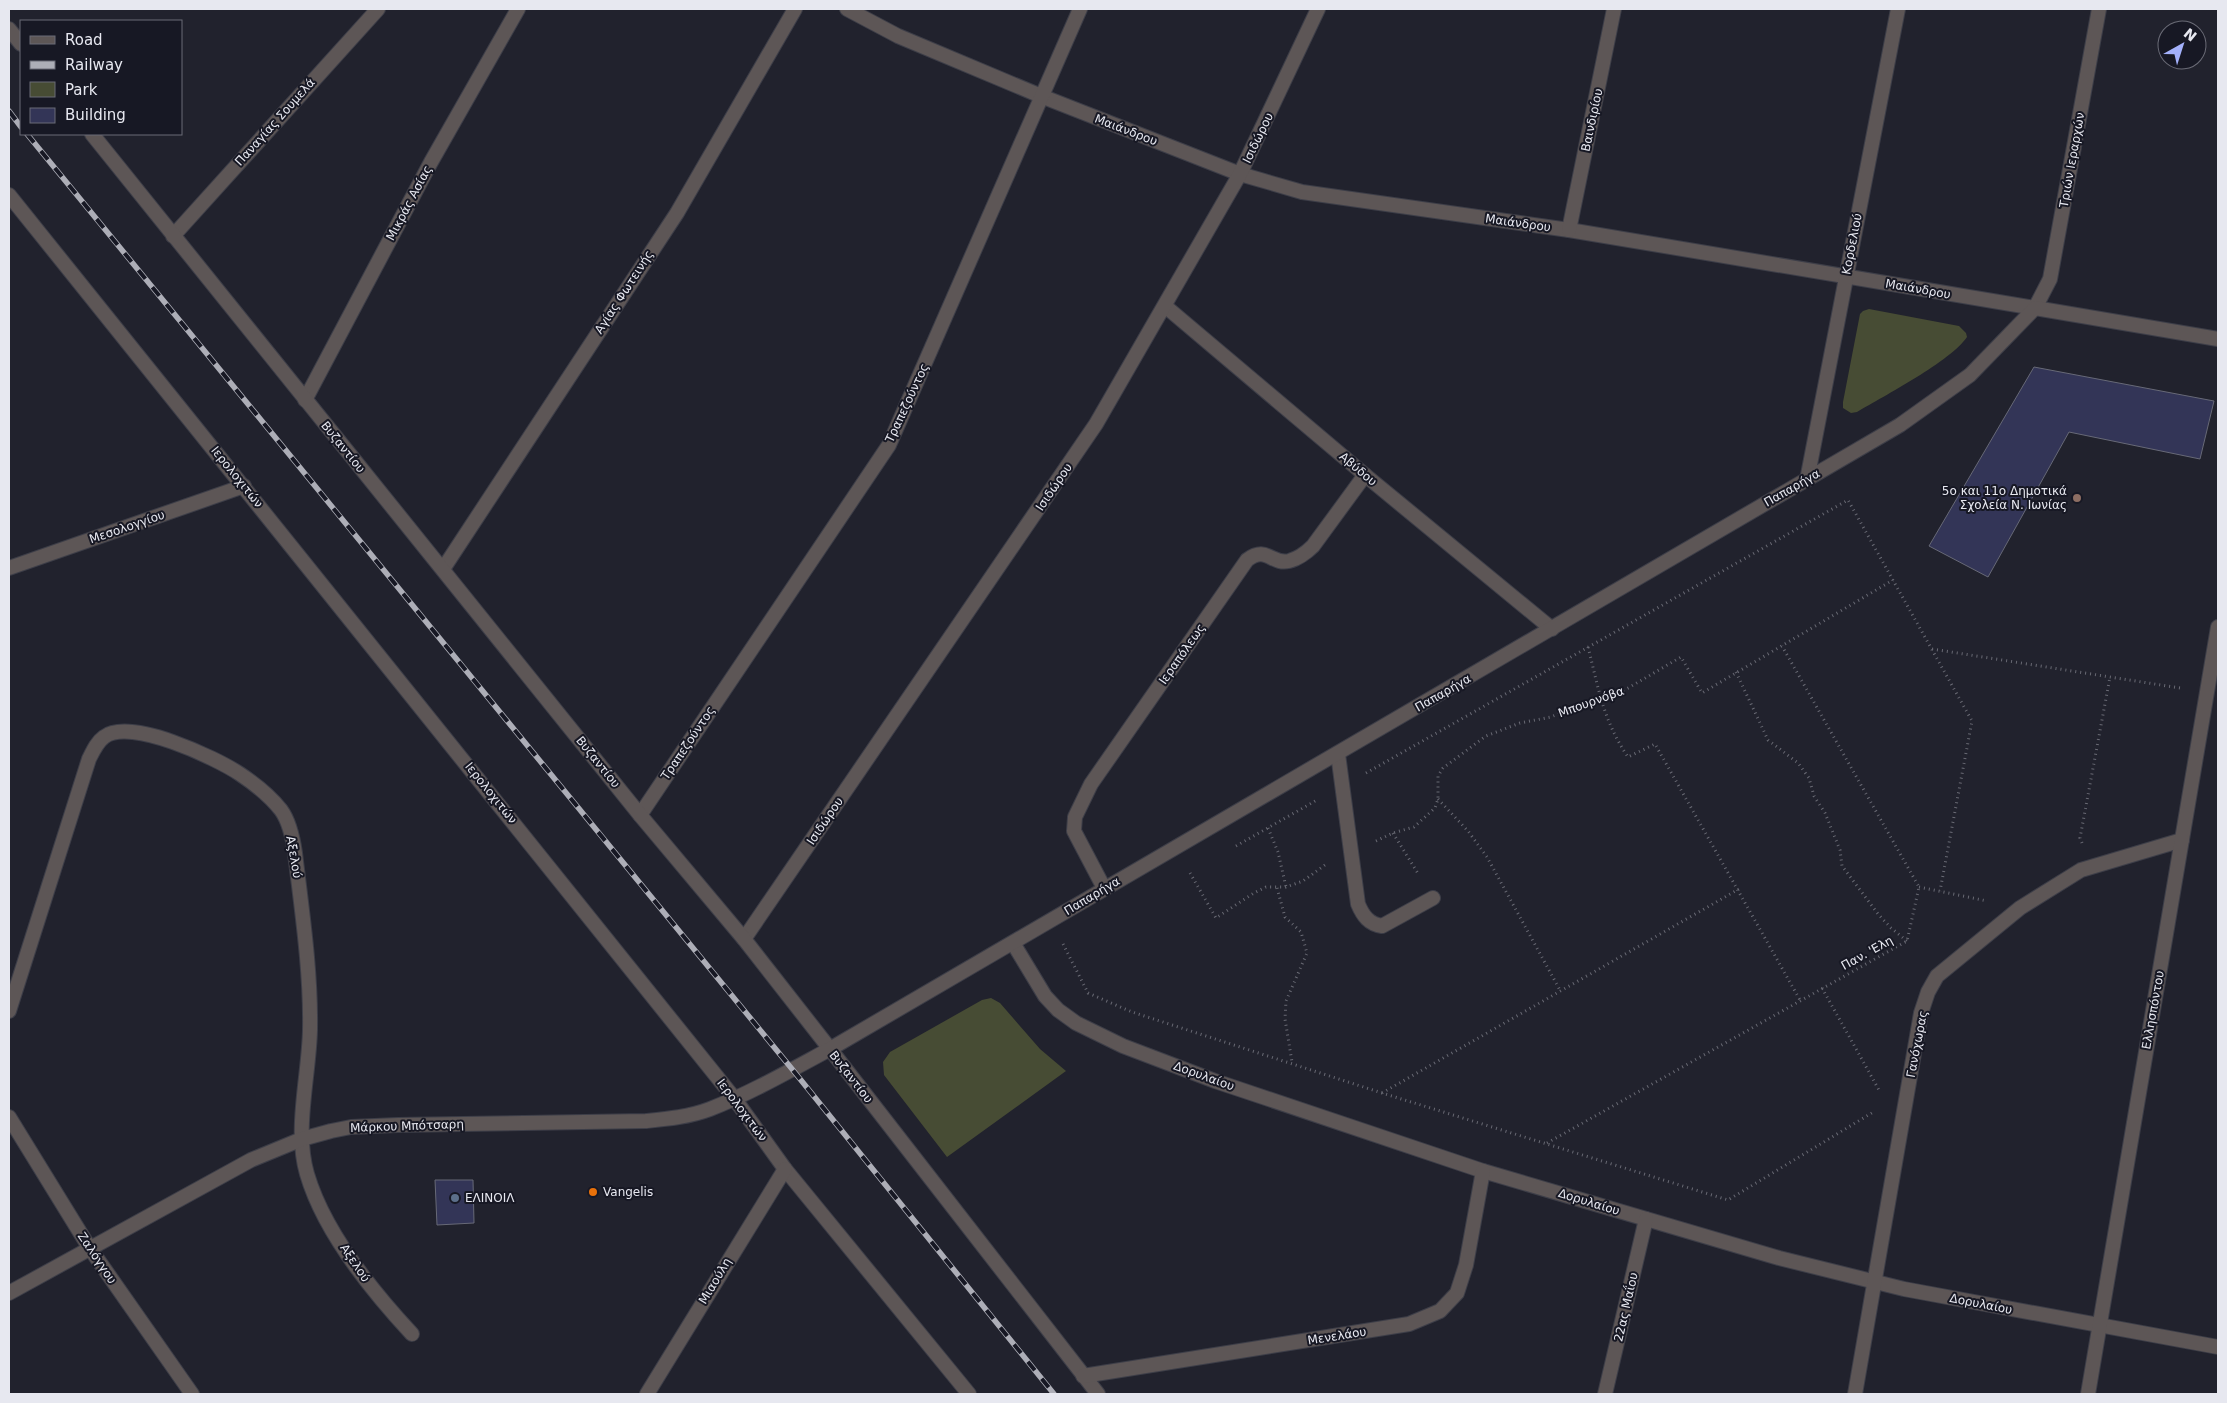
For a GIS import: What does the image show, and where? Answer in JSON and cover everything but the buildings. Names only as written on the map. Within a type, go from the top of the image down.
[{"type":"street","name":"Παναγίας Σουμελά","points":[[172,236],[378,9]]},
{"type":"street","name":"Μικράς Ασίας","points":[[305,400],[431,162],[518,9]]},
{"type":"street","name":"Αγίας Φωτεινής","points":[[443,569],[677,213],[795,9]]},
{"type":"street","name":"Μαιάνδρου","points":[[847,9],[898,36],[1041,96],[1240,174],[1302,192],[1569,230],[2218,339]]},
{"type":"street","name":"Τραπεζούντος","points":[[640,815],[889,444],[1080,9]]},
{"type":"street","name":"Ισιδώρου","points":[[744,939],[1096,424],[1240,174],[1318,9]]},
{"type":"street","name":"Βαινδιρίου","points":[[1569,230],[1614,9]]},
{"type":"street","name":"Κορδελιού","points":[[1807,480],[1898,9]]},
{"type":"street","name":"Τριών Ιεραρχών","points":[[2035,308],[2050,279],[2099,9]]},
{"type":"street","points":[[9,28],[20,43]]},
{"type":"street","name":"Βυζαντίου","points":[[93,135],[172,236],[640,815],[744,939],[1098,1394]]},
{"type":"street","name":"Ιερολοχιτών","points":[[9,195],[734,1098],[785,1169],[969,1394]]},
{"type":"street","name":"Αβύδου","points":[[1165,306],[1365,475],[1552,629]]},
{"type":"street","name":"Παπαρήγα","points":[[830,1049],[1900,426],[1970,375],[2035,308]]},
{"type":"street","name":"Ιεραπόλεως","points":[[1104,888],[1074,831],[1075,817],[1091,784],[1248,560],[1254,555],[1262,553],[1282,561],[1289,561],[1307,552],[1365,475]]},
{"type":"street","name":"Μεσολογγίου","points":[[9,568],[244,486]]},
{"type":"street","name":"Ελλησπόντου","points":[[2088,1394],[2182,840],[2213,693],[2218,626]]},
{"type":"street","name":"Αξελού","points":[[9,1011],[95,748],[104,736],[125,731],[152,734],[240,773],[270,798],[281,810],[286,820],[295,853],[306,941],[310,999],[309,1048],[302,1139],[307,1174],[333,1230],[361,1274],[380,1300],[412,1334]]},
{"type":"street","points":[[1338,754],[1358,904],[1366,918],[1382,926],[1433,898]]},
{"type":"street","name":"Γανόχωρας","points":[[1855,1394],[1921,1014],[1928,992],[1937,976],[2020,908],[2054,886],[2093,865],[2182,840]]},
{"type":"street","name":"Δορυλαίου","points":[[1013,943],[1045,996],[1058,1010],[1086,1029],[1122,1046],[1215,1081],[1483,1171],[1779,1258],[1875,1282],[2218,1347]]},
{"type":"street","name":"Μάρκου Μπότσαρη","points":[[9,1293],[89,1247],[251,1160],[302,1139],[331,1131],[370,1126],[653,1120],[709,1109],[830,1049]]},
{"type":"street","name":"Ζαλόγγου","points":[[9,1118],[89,1247],[192,1394]]},
{"type":"street","name":"Μιαούλη","points":[[648,1394],[733,1250],[785,1169]]},
{"type":"street","name":"Μενελάου","points":[[1083,1376],[1409,1324],[1440,1311],[1457,1293],[1466,1265],[1483,1171]]},
{"type":"street","name":"22ας Μαΐου","points":[[1605,1394],[1646,1219]]},
{"type":"path","points":[[1229,850],[1848,500],[1972,721],[1940,891]]},
{"type":"path","name":"Μπουρνόβα","points":[[1438,799],[1438,776],[1443,768],[1486,736],[1520,723],[1551,717],[1600,696],[1618,694],[1681,657],[1702,692],[1893,580]]},
{"type":"path","points":[[1782,646],[1919,887],[2020,908]]},
{"type":"path","points":[[1588,647],[1607,721],[1628,757],[1654,744],[1739,889],[1800,1001]]},
{"type":"path","points":[[1932,649],[2213,693]]},
{"type":"path","points":[[1736,672],[1768,740],[1798,763],[1809,778],[1814,796],[1825,813],[1840,850],[1842,866],[1878,914],[1906,941]]},
{"type":"path","points":[[2093,865],[2080,838],[2110,677]]},
{"type":"path","points":[[1190,873],[1216,918],[1266,887],[1286,887],[1303,881],[1328,864],[1394,833],[1414,827],[1435,808],[1438,799],[1468,831],[1487,857],[1561,992]]},
{"type":"path","points":[[1268,828],[1278,852],[1286,887]]},
{"type":"path","points":[[1394,833],[1433,898]]},
{"type":"path","points":[[1181,878],[1197,868]]},
{"type":"path","name":"Παν. 'Ελη","points":[[1547,1143],[1906,941],[1919,887]]},
{"type":"path","points":[[1278,888],[1285,917],[1301,932],[1307,953],[1286,1001],[1285,1019],[1292,1062]]},
{"type":"path","points":[[1382,1093],[1739,889]]},
{"type":"path","points":[[1070,940],[1062,945],[1088,993],[1132,1012],[1292,1062],[1382,1093],[1728,1200],[1875,1112],[1877,1105]]},
{"type":"path","points":[[1822,988],[1880,1090],[1878,1098]]},
{"type":"green space","points":[[1869,309],[1959,326],[1966,333],[1967,337],[1947,357],[1932,367],[1857,412],[1851,413],[1843,408],[1843,402],[1860,314]]},
{"type":"green space","points":[[991,998],[1000,1003],[1040,1049],[1066,1071],[947,1157],[884,1075],[883,1062],[890,1052],[982,1000]]},
{"type":"railway","points":[[9,111],[20,126]]},
{"type":"railway","points":[[28,135],[792,1069],[1054,1394]]},
{"type":"place","name":"5ο και 11ο Δημοτικά Σχολεία Ν. Ιωνίας","points":[[2077,498]]},
{"type":"place","name":"Vangelis","points":[[593,1192]]},
{"type":"place","name":"ΕΛΙΝΟΙΛ","points":[[455,1198]]}]
